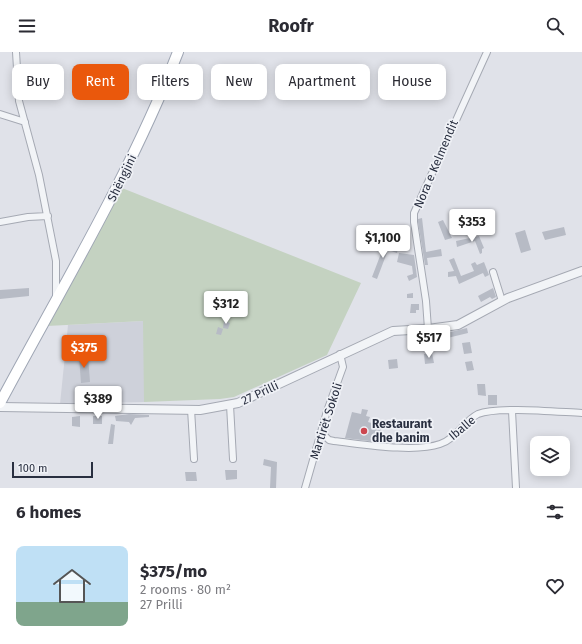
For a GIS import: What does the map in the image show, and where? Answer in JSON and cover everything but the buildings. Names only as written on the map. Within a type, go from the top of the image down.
[{"type":"main road","name":"Shëngjini","points":[[0,403],[56,298],[121,182],[159,101],[178,52]]},
{"type":"street","points":[[16,52],[19,101],[48,216],[56,261],[56,298]]},
{"type":"street","name":"Nora e Kelmendit","points":[[428,329],[426,301],[414,222],[414,213],[458,111],[487,52]]},
{"type":"street","points":[[0,114],[25,122]]},
{"type":"street","points":[[0,222],[28,217],[48,216]]},
{"type":"street","name":"27 Prilli","points":[[0,407],[191,409],[230,405],[238,403],[340,354],[393,331],[428,329],[458,325],[502,301],[582,271]]},
{"type":"street","points":[[493,272],[502,301]]},
{"type":"street","name":"Martirët Sokoli","points":[[305,488],[321,432],[344,367],[340,354]]},
{"type":"street","points":[[230,405],[233,459]]},
{"type":"street","points":[[191,409],[194,459]]},
{"type":"street","points":[[512,411],[516,488]]},
{"type":"street","name":"Iballe","points":[[321,432],[329,440],[334,441],[402,447],[430,446],[441,444],[478,415],[512,411],[582,413]]},
{"type":"shaded area","points":[[144,321],[144,402],[60,404],[68,325]]},
{"type":"green space","points":[[122,188],[361,283],[327,355],[234,397],[220,399],[144,402],[143,321],[47,326]]},
{"type":"place","name":"Restaurant dhe banim","points":[[364,431]]}]
